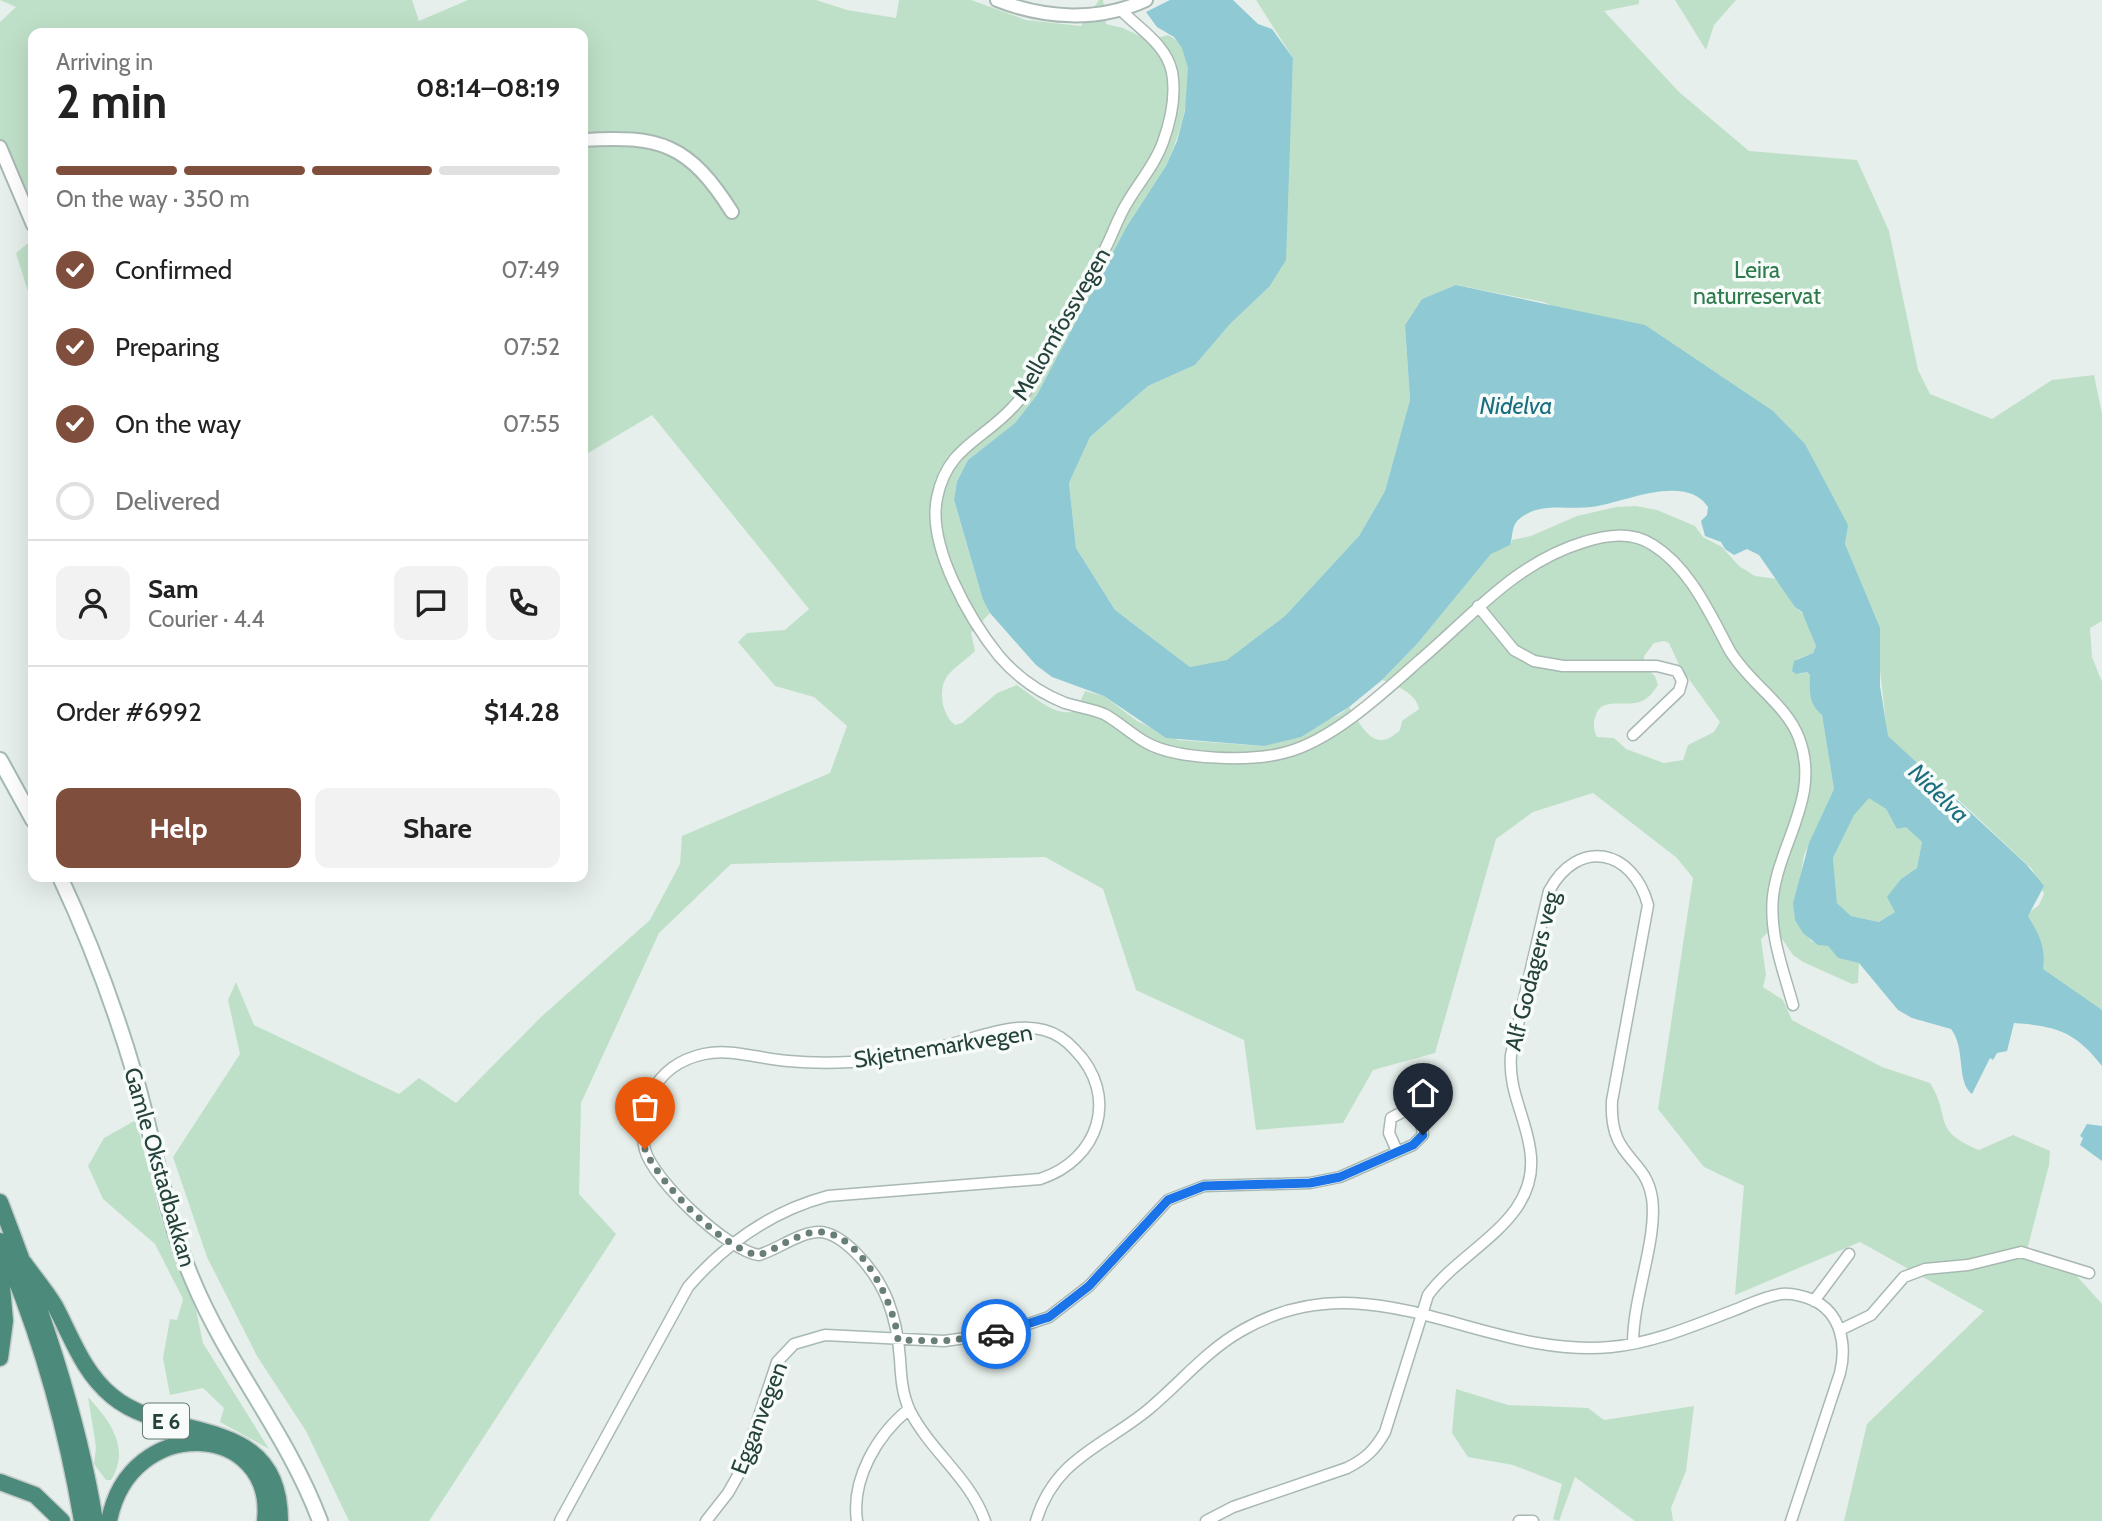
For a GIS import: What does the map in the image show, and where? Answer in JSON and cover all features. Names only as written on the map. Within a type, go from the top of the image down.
[{"type":"highway","name":"E 6","points":[[0,1202],[24,1263],[68,1401],[95,1521]]},
{"type":"highway","points":[[0,1241],[23,1293],[57,1405],[82,1521]]},
{"type":"highway","points":[[0,1263],[5,1321],[0,1358]]},
{"type":"highway","name":"E 6","points":[[24,1263],[54,1305],[75,1348],[97,1381],[111,1395],[139,1412],[214,1431],[241,1444],[270,1476],[281,1521]]},
{"type":"highway","name":"E 6","points":[[109,1521],[119,1490],[134,1469],[162,1449],[191,1442],[224,1448],[246,1464],[260,1486],[265,1500],[265,1521]]},
{"type":"highway","points":[[0,1482],[35,1495],[62,1521]]},
{"type":"main road","points":[[0,760],[28,811]]},
{"type":"main road","name":"Gamle Okstadbakkan","points":[[62,882],[104,981],[135,1077],[169,1210],[193,1282],[285,1445],[320,1521]]},
{"type":"street","points":[[998,0],[1035,13],[1056,16],[1121,9],[1145,1]]},
{"type":"street","name":"Mellomfossvegen","points":[[1121,9],[1157,43],[1169,62],[1173,96],[1169,124],[1159,153],[1125,205],[1104,251],[1028,388],[1010,410],[959,451],[943,473],[935,506],[939,530],[960,597],[976,623],[1000,657],[1039,690],[1064,702],[1105,715],[1148,744],[1170,752],[1255,757],[1286,753],[1323,738],[1421,660],[1507,581],[1540,559],[1608,536],[1634,537],[1646,541],[1668,557],[1688,580],[1737,662],[1787,718],[1802,748],[1804,801],[1781,860],[1772,909],[1776,944],[1793,1005]]},
{"type":"street","points":[[588,140],[636,137],[676,150],[710,181],[732,212]]},
{"type":"street","points":[[0,147],[28,213]]},
{"type":"street","points":[[1478,606],[1514,650],[1534,661],[1563,666],[1657,666],[1677,671],[1682,681],[1679,691],[1633,734]]},
{"type":"street","name":"Alf Godagers veg","points":[[1206,1521],[1233,1507],[1347,1468],[1364,1459],[1377,1447],[1385,1433],[1428,1295],[1441,1276],[1497,1231],[1528,1191],[1530,1146],[1513,1096],[1509,1075],[1511,1055],[1549,891],[1557,876],[1570,863],[1604,856],[1621,862],[1632,872],[1643,887],[1648,905],[1612,1101],[1611,1123],[1621,1150],[1649,1185],[1653,1205],[1633,1317],[1633,1343]]},
{"type":"street","name":"Skjetnemarkvegen","points":[[560,1521],[675,1308],[701,1272],[777,1213],[828,1196],[1006,1183],[1055,1174],[1081,1155],[1094,1132],[1099,1098],[1089,1068],[1071,1045],[1043,1030],[1003,1031],[892,1058],[851,1062],[787,1061],[723,1052],[685,1059],[669,1070],[651,1092],[642,1126],[645,1149],[662,1180],[733,1245]]},
{"type":"street","name":"Egganvegen","points":[[706,1521],[728,1493],[741,1470],[776,1362],[794,1344],[814,1336],[944,1341],[1002,1333],[1049,1317],[1089,1286],[1168,1200],[1204,1186],[1310,1183],[1340,1177],[1396,1151]]},
{"type":"street","points":[[733,1245],[750,1254],[759,1255],[806,1234],[829,1234],[851,1248],[881,1283],[897,1322],[902,1384],[909,1409],[931,1445],[969,1486],[985,1521]]},
{"type":"street","points":[[1840,1330],[1871,1315],[1904,1277],[1925,1269],[1968,1265],[2021,1252],[2090,1273]]},
{"type":"street","points":[[1814,1301],[1849,1254]]},
{"type":"street","points":[[1036,1521],[1047,1492],[1068,1466],[1148,1410],[1214,1348],[1242,1330],[1278,1314],[1313,1305],[1377,1303],[1422,1313],[1504,1338],[1555,1347],[1599,1348],[1673,1333],[1779,1295],[1799,1295],[1814,1301],[1830,1313],[1840,1330],[1842,1363],[1791,1521]]},
{"type":"street","points":[[857,1521],[856,1510],[862,1473],[889,1429],[909,1409]]},
{"type":"street","points":[[1519,1521],[1533,1521]]},
{"type":"green space","points":[[0,0],[412,0],[419,21],[468,0],[816,0],[847,10],[896,18],[899,0],[971,0],[1026,20],[1081,26],[1099,0],[1103,0],[1106,24],[1123,28],[1148,40],[1168,35],[1180,45],[1187,59],[1189,77],[1183,117],[1166,166],[1037,395],[1015,423],[968,460],[957,480],[954,501],[983,600],[990,613],[971,633],[975,651],[945,679],[942,700],[946,714],[955,725],[962,723],[997,693],[1017,685],[1045,705],[1068,712],[1076,711],[1085,691],[1104,696],[1137,721],[1178,740],[1264,746],[1339,715],[1349,707],[1369,735],[1382,740],[1400,730],[1402,721],[1419,709],[1410,695],[1382,680],[1417,644],[1495,549],[1577,516],[1616,507],[1636,506],[1657,510],[1695,526],[1703,537],[1722,547],[1739,566],[1755,576],[1778,579],[1795,607],[1805,616],[1816,646],[1813,653],[1797,659],[1799,674],[1807,672],[1810,675],[1811,696],[1822,715],[1834,789],[1804,855],[1794,915],[1811,941],[1828,946],[1838,958],[1859,963],[1858,983],[1852,984],[1803,962],[1793,955],[1776,930],[1770,930],[1761,939],[1766,975],[1763,987],[1783,1000],[1792,1020],[1882,1067],[1930,1083],[1944,1122],[1954,1136],[1964,1143],[1979,1150],[2013,1135],[2050,1151],[2049,1165],[2027,1250],[2073,1272],[2102,1304],[2102,1521],[1844,1521],[1867,1424],[1984,1311],[1860,1242],[1735,1295],[1744,1186],[1704,1167],[1658,1109],[1693,878],[1677,858],[1593,793],[1533,812],[1496,839],[1435,1053],[1373,1070],[1343,1123],[1256,1130],[1244,1040],[1136,990],[1103,889],[1045,857],[731,864],[659,933],[581,1103],[579,1194],[616,1234],[429,1521],[349,1521],[306,1431],[257,1356],[207,1257],[173,1157],[240,1054],[228,1000],[236,982],[254,1025],[399,1094],[419,1078],[456,1103],[541,1017],[650,920],[680,864],[682,836],[830,773],[847,726],[814,697],[775,686],[738,642],[747,633],[785,630],[809,609],[652,415],[588,453],[588,28],[28,28],[28,217],[0,142],[0,22],[16,7]],"holes":[[[1654,643],[1669,643],[1680,667],[1720,722],[1714,732],[1688,745],[1683,760],[1664,763],[1626,749],[1614,738],[1597,737],[1594,723],[1599,709],[1609,704],[1636,703],[1645,699],[1658,685],[1655,676],[1644,667],[1644,656]]]},
{"type":"green space","name":"Leira naturreservat","points":[[1256,0],[1639,0],[1639,4],[1604,11],[1679,92],[1749,151],[1857,160],[1889,231],[1918,370],[1930,394],[1992,419],[2052,380],[2094,375],[2102,414],[2102,621],[2090,628],[2092,657],[2102,682],[2102,1009],[2084,1006],[2041,975],[2026,915],[2039,905],[2044,894],[2032,869],[1947,789],[1888,742],[1880,670],[1855,570],[1845,544],[1846,535],[1559,308],[1543,302],[1457,285],[1422,299],[1405,325],[1410,400],[1385,491],[1359,536],[1285,616],[1227,661],[1190,667],[1115,610],[1076,548],[1069,483],[1090,437],[1148,386],[1195,365],[1230,324],[1269,287],[1290,132],[1293,58]]},
{"type":"green space","points":[[1675,0],[1736,0],[1714,25],[1706,50]]},
{"type":"green space","points":[[28,243],[28,292],[16,253]]},
{"type":"green space","points":[[1869,797],[1886,809],[1897,829],[1906,826],[1922,842],[1917,868],[1901,879],[1895,912],[1879,922],[1851,916],[1837,903],[1833,858],[1854,814]]},
{"type":"green space","points":[[136,1120],[161,1218],[196,1310],[203,1343],[269,1449],[220,1422],[224,1408],[203,1388],[170,1395],[163,1358],[170,1319],[177,1320],[183,1299],[155,1244],[103,1199],[88,1166],[104,1138]]},
{"type":"green space","points":[[1456,1389],[1508,1405],[1588,1408],[1604,1420],[1694,1406],[1686,1471],[1671,1508],[1673,1521],[1635,1521],[1575,1477],[1559,1521],[1553,1519],[1562,1484],[1513,1465],[1468,1457],[1452,1433]]},
{"type":"green space","points":[[88,1397],[110,1425],[118,1446],[117,1468],[111,1480],[106,1480],[94,1464],[96,1447]]},
{"type":"water","name":"Nidelva","points":[[1170,0],[1233,0],[1258,24],[1272,29],[1293,58],[1286,260],[1269,287],[1230,324],[1195,365],[1148,386],[1090,437],[1069,483],[1076,548],[1115,610],[1190,667],[1227,660],[1285,616],[1359,536],[1385,491],[1410,400],[1405,325],[1422,299],[1456,285],[1645,325],[1773,411],[1805,444],[1848,525],[1845,544],[1880,628],[1880,686],[1888,736],[2026,864],[2044,886],[2028,916],[2041,941],[2043,969],[2102,1010],[2102,1066],[2083,1045],[2064,1032],[2014,1023],[2007,1051],[1997,1053],[1993,1060],[1990,1058],[1972,1094],[1964,1081],[1956,1037],[1951,1029],[1912,1018],[1898,1010],[1859,963],[1838,958],[1828,946],[1818,945],[1803,933],[1795,920],[1793,903],[1809,843],[1834,789],[1822,715],[1814,707],[1811,697],[1810,675],[1807,672],[1796,674],[1792,671],[1794,661],[1813,653],[1816,646],[1802,612],[1795,607],[1759,555],[1747,549],[1734,555],[1725,549],[1721,542],[1705,536],[1701,521],[1707,515],[1708,507],[1698,497],[1669,491],[1604,505],[1544,508],[1526,514],[1516,523],[1510,545],[1491,554],[1417,644],[1382,680],[1349,707],[1301,737],[1264,746],[1166,738],[1104,696],[1052,677],[1036,665],[990,613],[983,600],[954,500],[957,481],[968,460],[1015,423],[1037,395],[1126,228],[1166,166],[1177,141],[1185,111],[1188,68],[1182,48],[1174,37],[1157,27],[1146,12]],"holes":[[[1869,798],[1886,809],[1897,829],[1906,827],[1922,842],[1917,868],[1901,879],[1887,897],[1895,912],[1879,922],[1851,916],[1837,903],[1833,858],[1854,815]]]},
{"type":"water","points":[[2087,1124],[2102,1126],[2102,1161],[2080,1145],[2083,1138],[2080,1136]]},
{"type":"way so far","points":[[645,1149],[662,1180],[733,1245],[750,1254],[759,1255],[775,1250],[806,1234],[818,1232],[829,1234],[851,1248],[869,1265],[881,1283],[897,1322],[898,1340],[944,1341],[996,1334]]},
{"type":"route","points":[[996,1334],[1049,1317],[1089,1286],[1168,1200],[1204,1186],[1310,1183],[1340,1177],[1413,1145],[1423,1135]]}]
